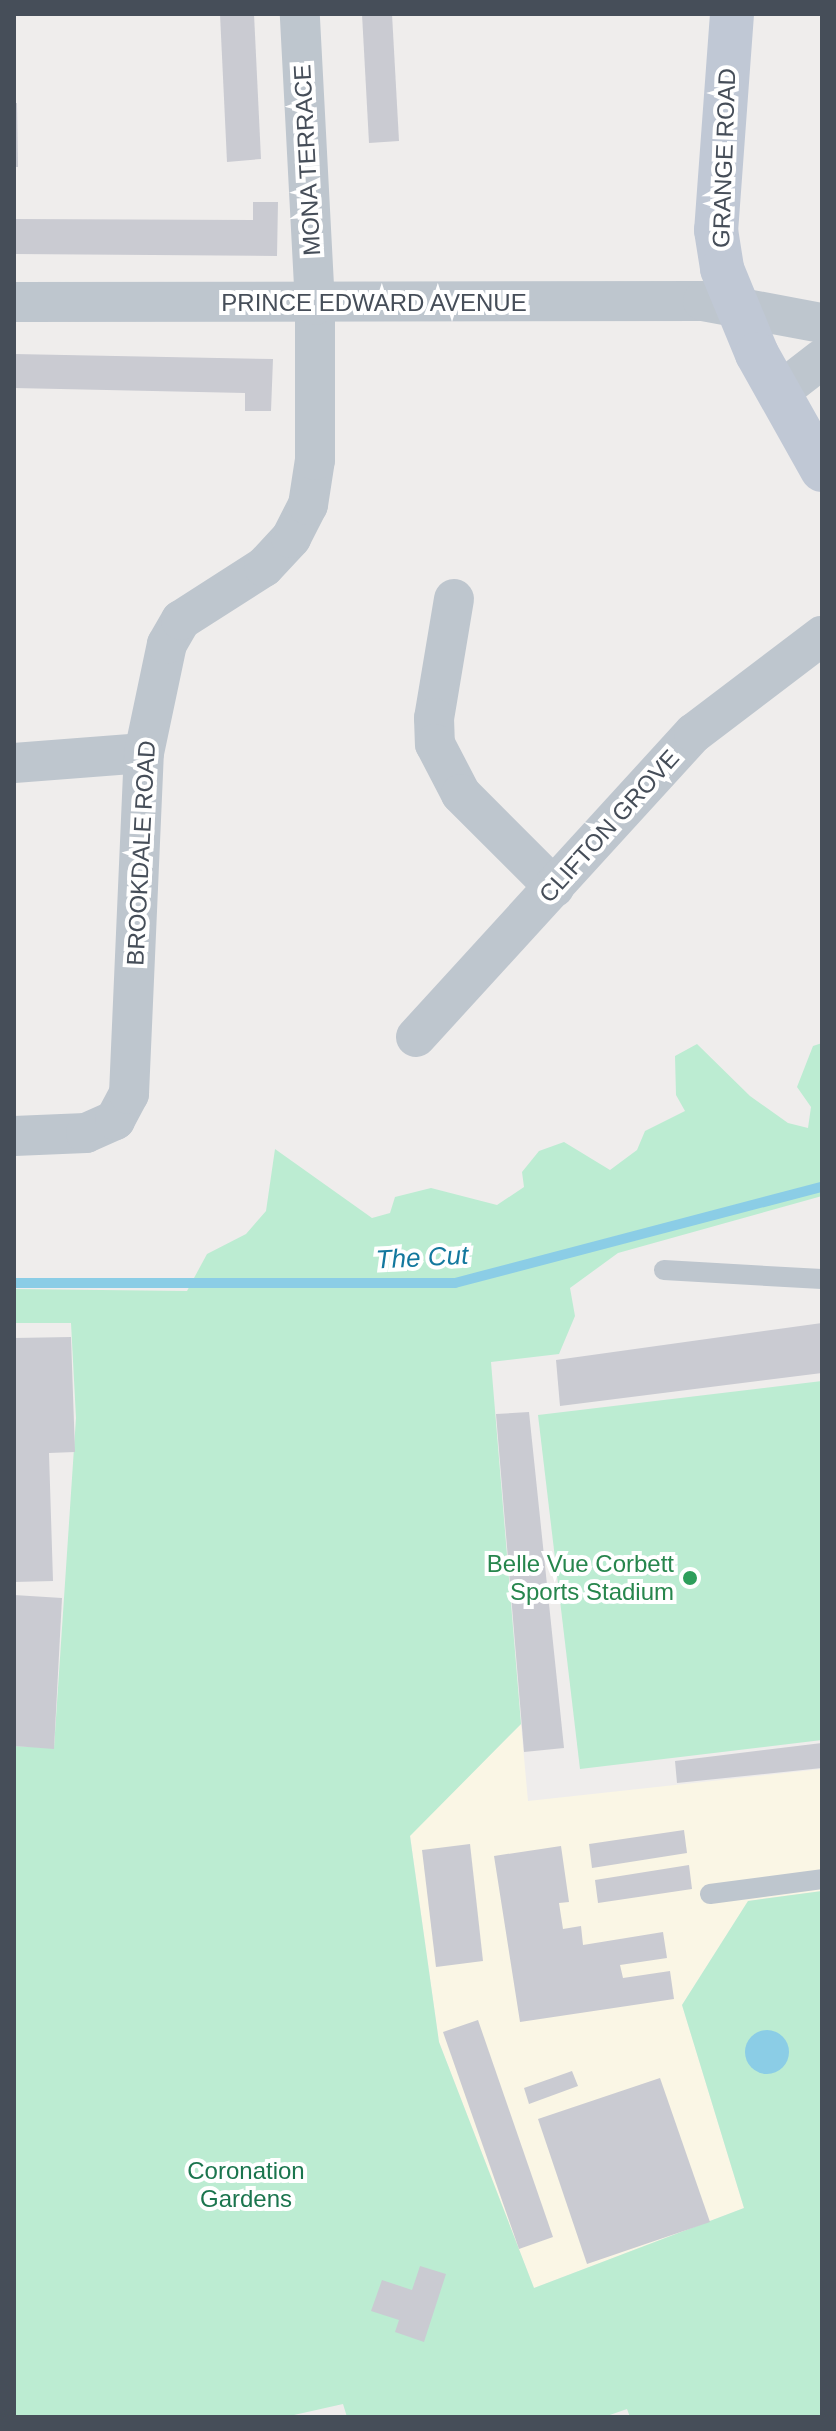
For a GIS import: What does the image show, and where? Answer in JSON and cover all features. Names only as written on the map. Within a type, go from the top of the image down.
[{"type":"main road","name":"GRANGE ROAD","points":[[732,14],[716,230],[733,306],[822,470]]},
{"type":"street","name":"MONA TERRACE","points":[[300,14],[315,305]]},
{"type":"street","name":"PRINCE EDWARD AVENUE","points":[[14,302],[315,305],[703,301],[822,323]]},
{"type":"street","name":"BROOKDALE ROAD","points":[[14,1136],[86,1133],[115,1120],[129,1094],[144,753],[167,644],[181,620],[264,567],[291,538],[308,505],[315,460],[315,305]]},
{"type":"street","points":[[778,393],[822,359]]},
{"type":"street","points":[[454,599],[434,718],[435,744],[461,794],[554,887]]},
{"type":"street","name":"CLIFTON GROVE","points":[[416,1037],[694,733],[822,636]]},
{"type":"street","points":[[14,763],[144,753]]},
{"type":"lane","points":[[664,1270],[822,1279]]},
{"type":"lane","points":[[710,1894],[822,1879]]},
{"type":"shaded area","points":[[521,1724],[528,1801],[822,1769],[822,1891],[748,1901],[682,2005],[744,2208],[534,2288],[439,2042],[410,1835]]},
{"type":"green space","name":"Coronation Gardens","points":[[822,1043],[822,1196],[618,1253],[570,1288],[575,1316],[559,1354],[491,1362],[521,1724],[410,1836],[439,2042],[534,2288],[744,2208],[682,2005],[748,1901],[822,1891],[822,2417],[630,2417],[627,2409],[604,2417],[347,2417],[343,2404],[285,2417],[14,2417],[14,1746],[54,1748],[76,1418],[71,1323],[14,1323],[14,1289],[187,1291],[207,1254],[246,1234],[266,1211],[275,1149],[372,1218],[390,1213],[395,1197],[431,1188],[497,1205],[524,1187],[522,1172],[539,1151],[564,1142],[610,1170],[637,1150],[645,1131],[685,1111],[676,1095],[675,1056],[697,1044],[750,1096],[788,1123],[808,1128],[811,1107],[797,1087],[813,1046]]},
{"type":"green space","name":"Belle Vue Corbett Sports Stadium","points":[[822,1381],[822,1740],[580,1769],[538,1415]]},
{"type":"water","points":[[767,2030],[782,2037],[789,2052],[782,2067],[767,2074],[752,2067],[745,2052],[752,2037]]},
{"type":"building","points":[[220,14],[254,14],[261,159],[227,162]]},
{"type":"building","points":[[362,14],[392,14],[399,141],[369,143]]},
{"type":"building","points":[[14,103],[17,103],[18,167],[14,167]]},
{"type":"building","points":[[253,202],[278,202],[277,256],[14,254],[14,219],[253,220]]},
{"type":"building","points":[[14,354],[273,359],[271,411],[245,411],[245,393],[14,388]]},
{"type":"building","points":[[822,1323],[822,1373],[560,1406],[556,1360]]},
{"type":"building","points":[[71,1337],[75,1452],[49,1453],[53,1581],[14,1582],[14,1338]]},
{"type":"building","points":[[529,1412],[564,1748],[524,1752],[496,1414]]},
{"type":"building","points":[[14,1595],[62,1598],[54,1749],[14,1746]]},
{"type":"building","points":[[822,1743],[822,1768],[677,1783],[675,1761]]},
{"type":"building","points":[[684,1830],[687,1853],[592,1868],[589,1844]]},
{"type":"building","points":[[470,1844],[483,1961],[436,1967],[422,1850]]},
{"type":"building","points":[[561,1846],[569,1902],[559,1903],[563,1929],[581,1926],[583,1945],[663,1932],[667,1958],[620,1965],[623,1978],[670,1971],[674,1999],[520,2022],[494,1856]]},
{"type":"building","points":[[689,1865],[692,1889],[598,1903],[595,1880]]},
{"type":"building","points":[[478,2020],[553,2237],[519,2249],[443,2032]]},
{"type":"building","points":[[572,2071],[578,2086],[529,2104],[524,2088]]},
{"type":"building","points":[[660,2078],[710,2222],[587,2264],[538,2119]]},
{"type":"building","points":[[420,2266],[446,2274],[424,2342],[395,2332],[399,2320],[371,2311],[382,2280],[412,2290]]},
{"type":"waterway","name":"The Cut","points":[[14,1283],[455,1283],[822,1187]]},
{"type":"place","name":"Belle Vue Corbett Sports Stadium","points":[[690,1578]]}]
